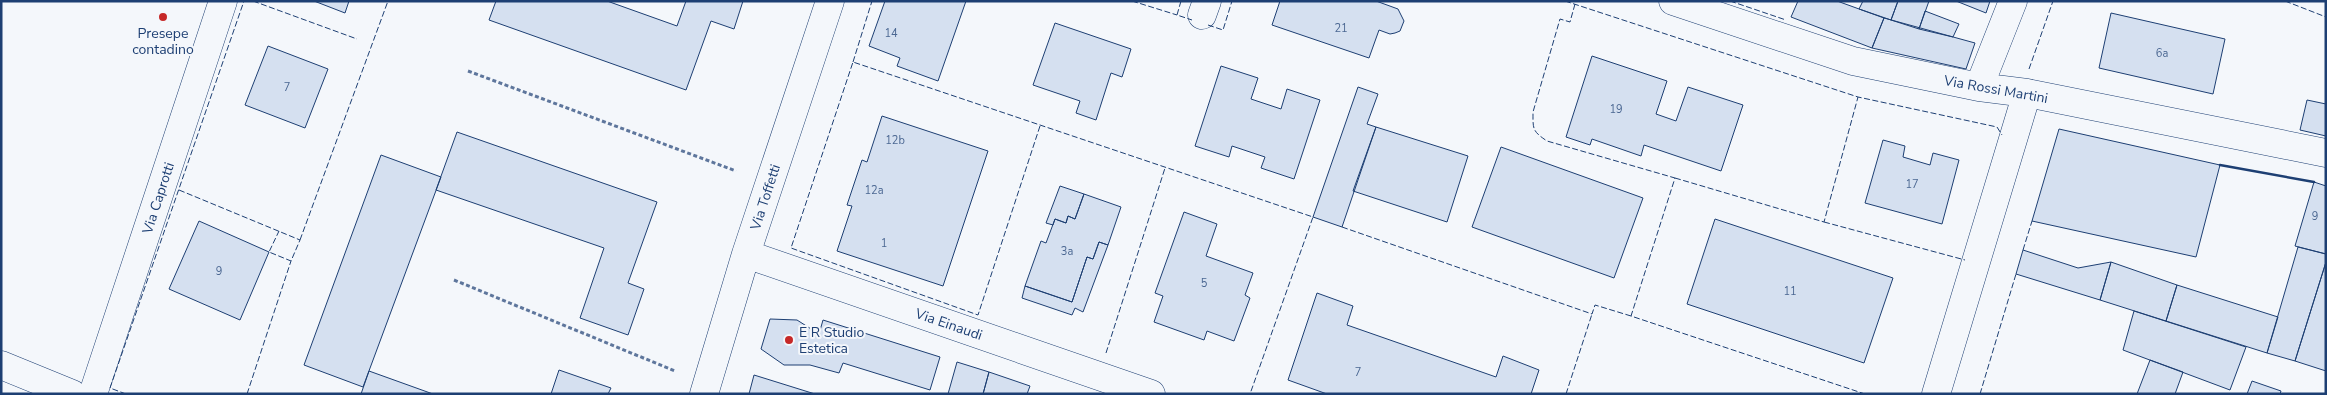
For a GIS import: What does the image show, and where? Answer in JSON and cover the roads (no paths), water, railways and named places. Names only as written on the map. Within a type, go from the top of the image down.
[{"type":"street","name":"Via Caprotti","points":[[93,394],[222,1]]},
{"type":"street","name":"Via Toffetti","points":[[705,389],[746,254],[830,1]]},
{"type":"street","name":"Via Rossi Martini","points":[[1673,1],[1853,60],[1979,87],[2027,93],[2326,153]]},
{"type":"street","points":[[1979,87],[2013,1]]},
{"type":"street","points":[[1936,394],[2027,93]]},
{"type":"street","name":"Via Einaudi","points":[[746,254],[1151,394]]},
{"type":"street","points":[[1,365],[72,394]]},
{"type":"place","name":"Presepe contadino","points":[[163,17]]},
{"type":"place","name":"E R Studio Estetica","points":[[789,340]]}]
